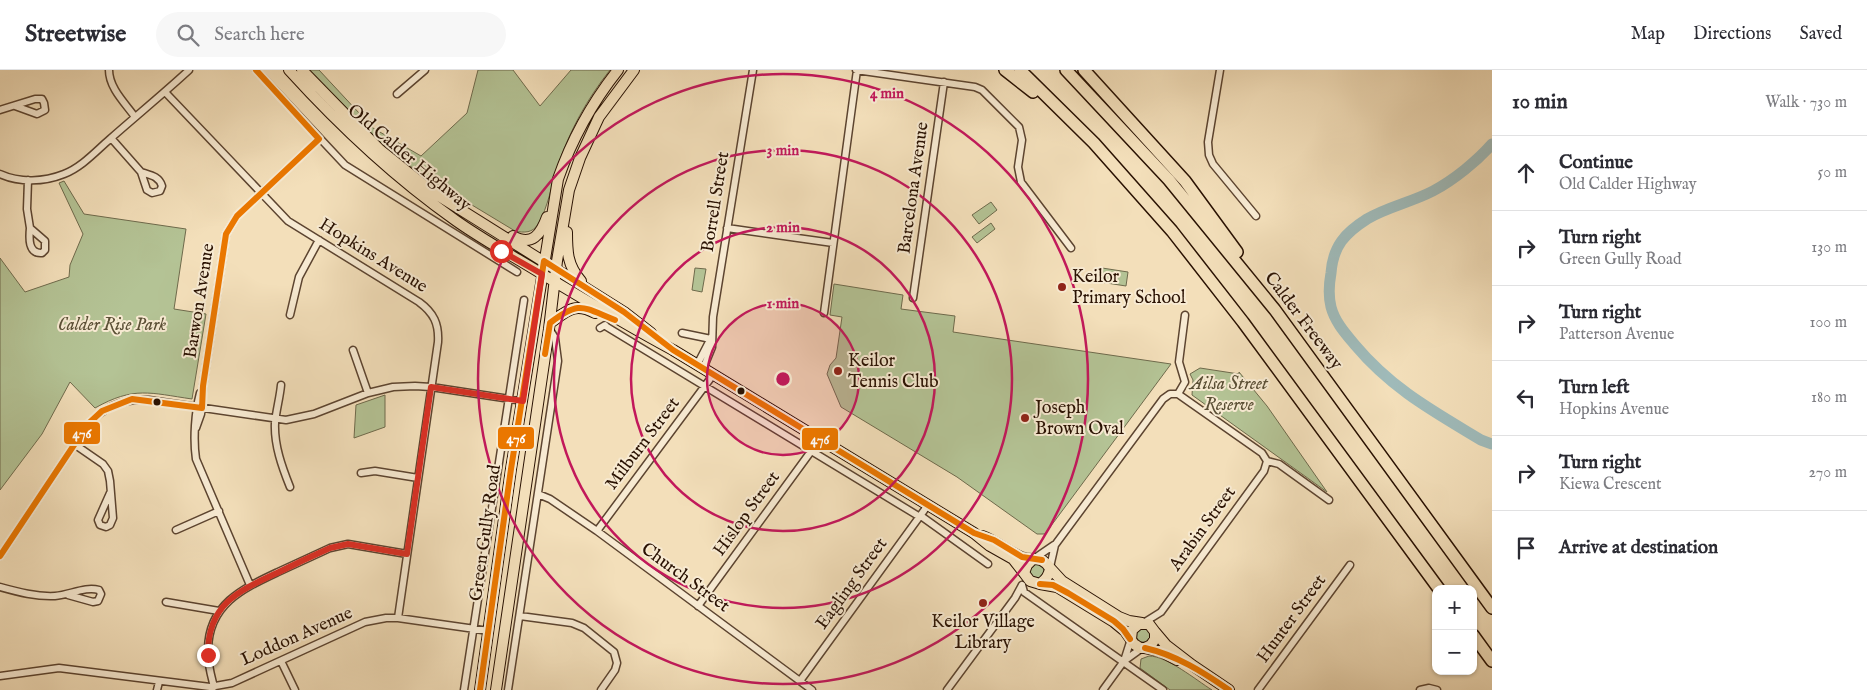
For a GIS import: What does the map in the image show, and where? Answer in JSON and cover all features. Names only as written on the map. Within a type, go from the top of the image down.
[{"type":"highway","points":[[1005,70],[1094,144]]},
{"type":"highway","points":[[1020,70],[1094,144],[1172,231],[1237,314],[1436,585]]},
{"type":"highway","name":"Calder Freeway","points":[[1066,70],[1169,180],[1275,310],[1492,608]]},
{"type":"highway","points":[[1084,70],[1185,181],[1229,241],[1275,310]]},
{"type":"highway","points":[[1477,640],[1492,661]]},
{"type":"main road","name":"Old Calder Highway","points":[[289,70],[348,130],[416,190],[474,233],[624,324],[673,350],[974,533],[990,546],[1013,560],[1024,581]]},
{"type":"main road","name":"Old Calder Highway","points":[[302,70],[380,150],[431,191],[624,312],[673,350]]},
{"type":"main road","name":"Green Gully Road","points":[[480,690],[511,469],[555,191],[564,160],[584,118],[618,70]]},
{"type":"main road","name":"Green Gully Road","points":[[496,690],[567,198],[578,163],[599,117],[634,70]]},
{"type":"main road","points":[[431,191],[514,238],[524,240],[532,239],[540,232],[555,191]]},
{"type":"main road","points":[[567,198],[567,258],[575,274],[588,289]]},
{"type":"main road","points":[[549,326],[566,311],[578,307],[588,309],[624,324]]},
{"type":"main road","name":"Old Calder Highway","points":[[974,533],[994,540],[1022,557],[1034,559]]},
{"type":"main road","points":[[1192,665],[1160,651],[1136,645],[1118,624],[1062,590],[1053,586],[1024,581],[1027,565],[1034,559],[1043,560],[1062,581],[1119,617],[1129,622],[1151,626],[1166,646],[1230,690]]},
{"type":"main road","points":[[1039,583],[1047,577],[1050,568]]},
{"type":"main road","points":[[1131,639],[1131,633],[1134,628],[1142,623]]},
{"type":"main road","points":[[489,631],[504,633]]},
{"type":"main road","points":[[1144,648],[1154,642],[1155,631]]},
{"type":"street","points":[[110,70],[110,81],[116,92],[136,117]]},
{"type":"street","points":[[0,174],[28,180],[49,179],[66,173],[80,164],[189,70]]},
{"type":"street","points":[[256,70],[345,166],[517,272]]},
{"type":"street","points":[[398,94],[425,70]]},
{"type":"street","name":"Borrell Street","points":[[700,367],[711,338],[753,70]]},
{"type":"street","points":[[824,312],[857,70],[979,88],[1019,127],[1022,140],[1018,167],[1020,182],[1070,248]]},
{"type":"street","points":[[1220,70],[1208,142],[1209,155],[1213,164],[1256,216]]},
{"type":"street","name":"Barcelona Avenue","points":[[913,298],[944,82]]},
{"type":"street","name":"Hopkins Avenue","points":[[165,92],[288,221],[419,302],[431,313],[437,323],[438,334],[431,387],[398,618]]},
{"type":"street","points":[[0,110],[15,106]]},
{"type":"street","points":[[111,138],[141,172]]},
{"type":"street","name":"Barwon Avenue","points":[[250,585],[196,459],[194,446],[199,407],[226,234],[237,216],[319,139]]},
{"type":"street","points":[[28,180],[27,209],[30,228]]},
{"type":"street","points":[[727,228],[833,243]]},
{"type":"street","points":[[290,315],[299,277],[319,240]]},
{"type":"street","points":[[464,690],[524,300]]},
{"type":"street","points":[[1178,394],[1185,382],[1179,362],[1185,316]]},
{"type":"street","points":[[600,328],[604,325],[920,517],[988,564]]},
{"type":"street","points":[[508,690],[558,361],[555,338],[549,326]]},
{"type":"street","points":[[682,333],[711,338]]},
{"type":"street","points":[[353,350],[368,393]]},
{"type":"street","name":"Milburn Street","points":[[597,532],[713,375]]},
{"type":"street","points":[[281,385],[276,419],[277,446],[283,470],[290,487]]},
{"type":"street","points":[[0,556],[94,417],[119,403],[140,399],[276,419],[303,417],[368,393],[393,387],[431,387],[523,401]]},
{"type":"street","points":[[1034,559],[1055,545],[1162,399],[1170,394],[1178,394],[1262,453],[1267,462],[1277,463],[1329,500]]},
{"type":"street","name":"Hislop Street","points":[[698,606],[820,439]]},
{"type":"street","points":[[74,444],[97,459],[106,468],[110,481],[110,493]]},
{"type":"street","name":"Arabin Street","points":[[1142,623],[1161,612],[1264,470],[1267,462]]},
{"type":"street","points":[[361,473],[375,471],[418,478]]},
{"type":"street","name":"Church Street","points":[[538,494],[550,499],[597,532],[812,690]]},
{"type":"street","name":"Eagling Street","points":[[800,681],[928,505]]},
{"type":"street","points":[[176,530],[219,511]]},
{"type":"street","points":[[214,687],[209,665],[208,648],[213,625],[219,611],[236,594],[250,585],[330,548],[342,545],[407,554]]},
{"type":"street","points":[[1050,568],[1055,545]]},
{"type":"street","name":"Hunter Street","points":[[1258,690],[1350,565]]},
{"type":"street","points":[[947,690],[1015,598],[1024,581],[1124,662],[1163,690]]},
{"type":"street","points":[[0,587],[42,596],[68,595]]},
{"type":"street","points":[[166,602],[219,611]]},
{"type":"street","name":"Arabin Street","points":[[1155,631],[1161,612]]},
{"type":"street","points":[[520,616],[572,623],[584,628],[614,652],[618,663],[601,690]]},
{"type":"street","name":"Loddon Avenue","points":[[0,676],[59,668],[159,682],[214,687],[232,682],[281,661],[365,622],[398,618],[489,631]]},
{"type":"street","points":[[504,633],[516,636]]},
{"type":"street","points":[[1124,662],[1131,639]]},
{"type":"street","points":[[1103,690],[1124,662],[1144,648]]},
{"type":"street","points":[[281,661],[295,690]]},
{"type":"street","points":[[158,690],[159,682]]},
{"type":"street","points":[[1420,690],[1429,688],[1437,690]]},
{"type":"green space","points":[[306,70],[319,70],[373,128],[421,156],[467,113],[478,70],[513,70],[540,106],[571,70],[610,70],[594,92],[568,139],[538,224],[531,231],[525,232],[515,231],[419,173],[381,143]]},
{"type":"green space","name":"Calder Rise Park","points":[[64,181],[84,214],[186,229],[174,309],[206,314],[192,399],[142,393],[121,396],[95,408],[70,382],[42,434],[0,490],[0,258],[25,292],[69,277],[70,265],[83,234],[59,183]]},
{"type":"green space","points":[[991,202],[997,210],[979,224],[972,215]]},
{"type":"green space","points":[[991,223],[995,229],[977,243],[972,237]]},
{"type":"green space","points":[[695,268],[706,269],[702,292],[692,290]]},
{"type":"green space","points":[[1102,268],[1128,272],[1126,286],[1100,282]]},
{"type":"green space","points":[[834,284],[903,295],[901,309],[955,316],[953,332],[1171,364],[1045,534],[1037,534],[957,477],[841,407],[827,374],[830,365],[836,358],[842,317],[830,315]]},
{"type":"green space","name":"Ailsa Street Reserve","points":[[1200,368],[1239,374],[1239,372],[1267,406],[1327,492],[1192,395],[1193,380],[1190,374]]},
{"type":"green space","points":[[385,395],[385,427],[354,438],[356,405]]},
{"type":"green space","points":[[1037,564],[1042,566],[1044,571],[1042,576],[1037,578],[1032,576],[1030,571],[1032,566]]},
{"type":"green space","points":[[1143,628],[1148,630],[1150,635],[1148,640],[1143,642],[1138,640],[1136,635],[1138,630]]},
{"type":"green space","points":[[1149,656],[1173,664],[1212,690],[1170,690],[1140,668],[1141,659]]},
{"type":"waterway","points":[[1492,144],[1465,170],[1441,187],[1367,219],[1346,235],[1334,255],[1329,290],[1331,307],[1338,322],[1344,332],[1369,361],[1398,387],[1430,409],[1481,440],[1492,444]]},
{"type":"transit line","name":"476","points":[[256,70],[319,139]]},
{"type":"transit line","name":"476","points":[[0,556],[88,424],[102,411],[132,399],[202,408],[203,386],[226,234],[237,216],[319,139]]},
{"type":"transit line","name":"476","points":[[480,690],[511,469],[544,261],[624,312],[673,350],[974,533],[994,540],[1022,557],[1042,560]]},
{"type":"transit line","name":"476","points":[[545,354],[550,323],[568,311],[581,308],[588,309],[615,320]]},
{"type":"transit line","name":"476","points":[[1040,584],[1053,585],[1114,621],[1130,639]]},
{"type":"transit line","name":"476","points":[[1145,648],[1168,655],[1189,665],[1229,690]]},
{"type":"place","name":"Keilor Primary School","points":[[1062,287]]},
{"type":"place","name":"Keilor Tennis Club","points":[[838,371]]},
{"type":"place","name":"Joseph Brown Oval","points":[[1025,418]]},
{"type":"place","name":"Keilor Village Library","points":[[983,603]]},
{"type":"route","points":[[208,655],[210,632],[219,611],[230,599],[250,585],[330,548],[342,545],[348,544],[407,554],[431,387],[523,401],[542,274],[501,251]]}]
